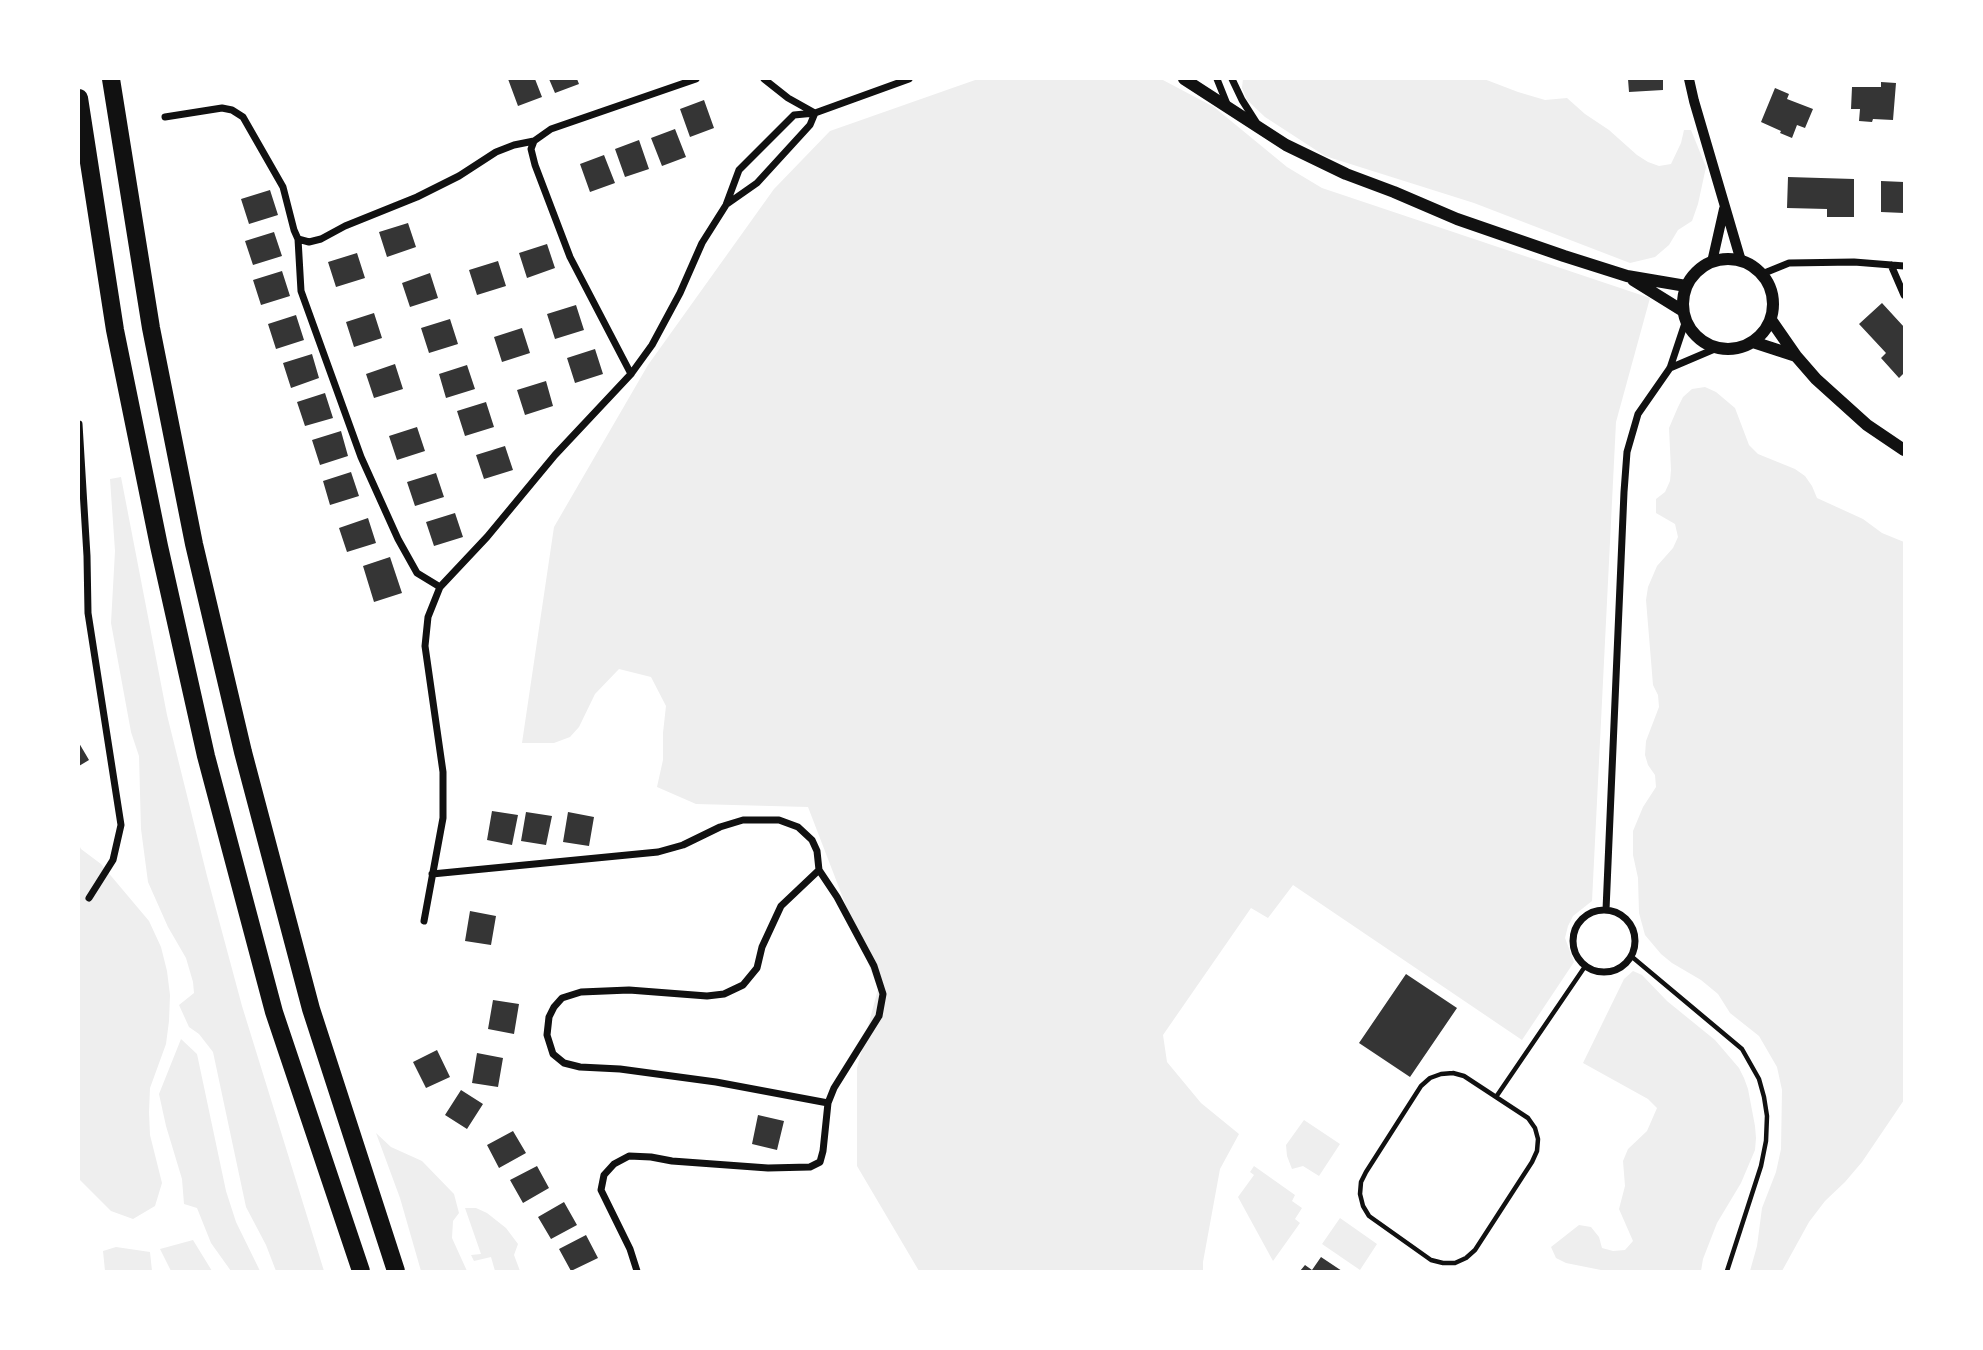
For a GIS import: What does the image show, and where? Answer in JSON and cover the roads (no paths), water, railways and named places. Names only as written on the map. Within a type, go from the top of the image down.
[{"type":"highway","points":[[111,79],[151,328],[194,544],[240,738],[311,1009],[396,1271]]},
{"type":"highway","points":[[79,98],[115,330],[206,756],[274,1012],[360,1271]]},
{"type":"main road","points":[[1191,80],[1286,145],[1346,174],[1495,233],[1627,276],[1686,286]]},
{"type":"main road","points":[[1627,276],[1684,316],[1698,338],[1717,348],[1729,350],[1754,342],[1764,332],[1774,308],[1773,295],[1762,274],[1752,266],[1726,259],[1712,262],[1701,268],[1686,286],[1683,298],[1684,316]]},
{"type":"main road","points":[[1771,320],[1816,379],[1867,425],[1904,450]]},
{"type":"main road","points":[[1754,342],[1796,356]]},
{"type":"street","points":[[298,239],[309,242],[321,239],[345,226],[417,197],[459,176],[496,152],[534,141],[551,129],[696,79]]},
{"type":"street","points":[[764,79],[788,98],[815,113]]},
{"type":"street","points":[[424,921],[443,818],[443,772],[425,646],[428,617],[440,587],[487,537],[555,455],[631,374],[652,345],[680,293],[702,243],[726,205],[739,170],[793,115],[815,113],[909,79]]},
{"type":"street","points":[[1217,79],[1228,106]]},
{"type":"street","points":[[1232,79],[1258,126]]},
{"type":"street","points":[[1689,79],[1693,101],[1741,261]]},
{"type":"street","points":[[165,117],[222,107],[243,117],[283,187],[293,230],[298,239],[302,291],[361,457],[398,539],[417,573],[440,587]]},
{"type":"street","points":[[726,205],[757,183],[810,125],[815,113]]},
{"type":"street","points":[[534,141],[531,149],[535,164],[570,257],[631,374]]},
{"type":"street","points":[[1712,262],[1725,206]]},
{"type":"street","points":[[1762,274],[1789,263],[1854,262],[1904,266]]},
{"type":"street","points":[[1891,265],[1904,295]]},
{"type":"street","points":[[1606,910],[1627,452],[1638,414],[1670,368],[1684,316]]},
{"type":"street","points":[[1670,368],[1717,348]]},
{"type":"street","points":[[79,424],[88,613],[121,825],[113,860],[89,898]]},
{"type":"street","points":[[432,874],[658,852],[683,845],[720,827],[743,820],[779,820],[798,827],[813,840],[819,870],[837,897],[874,966],[883,993],[879,1016],[834,1087],[828,1103],[820,1161],[810,1167],[768,1168],[629,1156],[614,1164],[604,1175],[601,1190],[630,1249],[637,1271]]},
{"type":"street","points":[[819,870],[781,906],[762,947],[757,968],[743,985],[724,994],[707,996],[629,990],[581,992],[562,998],[554,1007],[549,1017],[547,1035],[553,1054],[564,1063],[580,1067],[621,1069],[716,1082],[828,1103]]},
{"type":"street","points":[[1596,911],[1616,912],[1631,926],[1635,946],[1631,956],[1625,964],[1616,969],[1606,972],[1595,970],[1579,959],[1573,940],[1575,931],[1587,915],[1596,911]]},
{"type":"lane","points":[[1631,956],[1742,1049],[1759,1079],[1767,1116],[1766,1141],[1761,1166],[1727,1271]]},
{"type":"lane","points":[[1496,1097],[1586,965]]},
{"type":"lane","points":[[1453,1073],[1464,1076],[1496,1097],[1528,1118],[1538,1139],[1537,1151],[1475,1250],[1455,1263],[1431,1260],[1369,1216],[1360,1194],[1361,1182],[1421,1086],[1430,1078],[1453,1073]]}]
